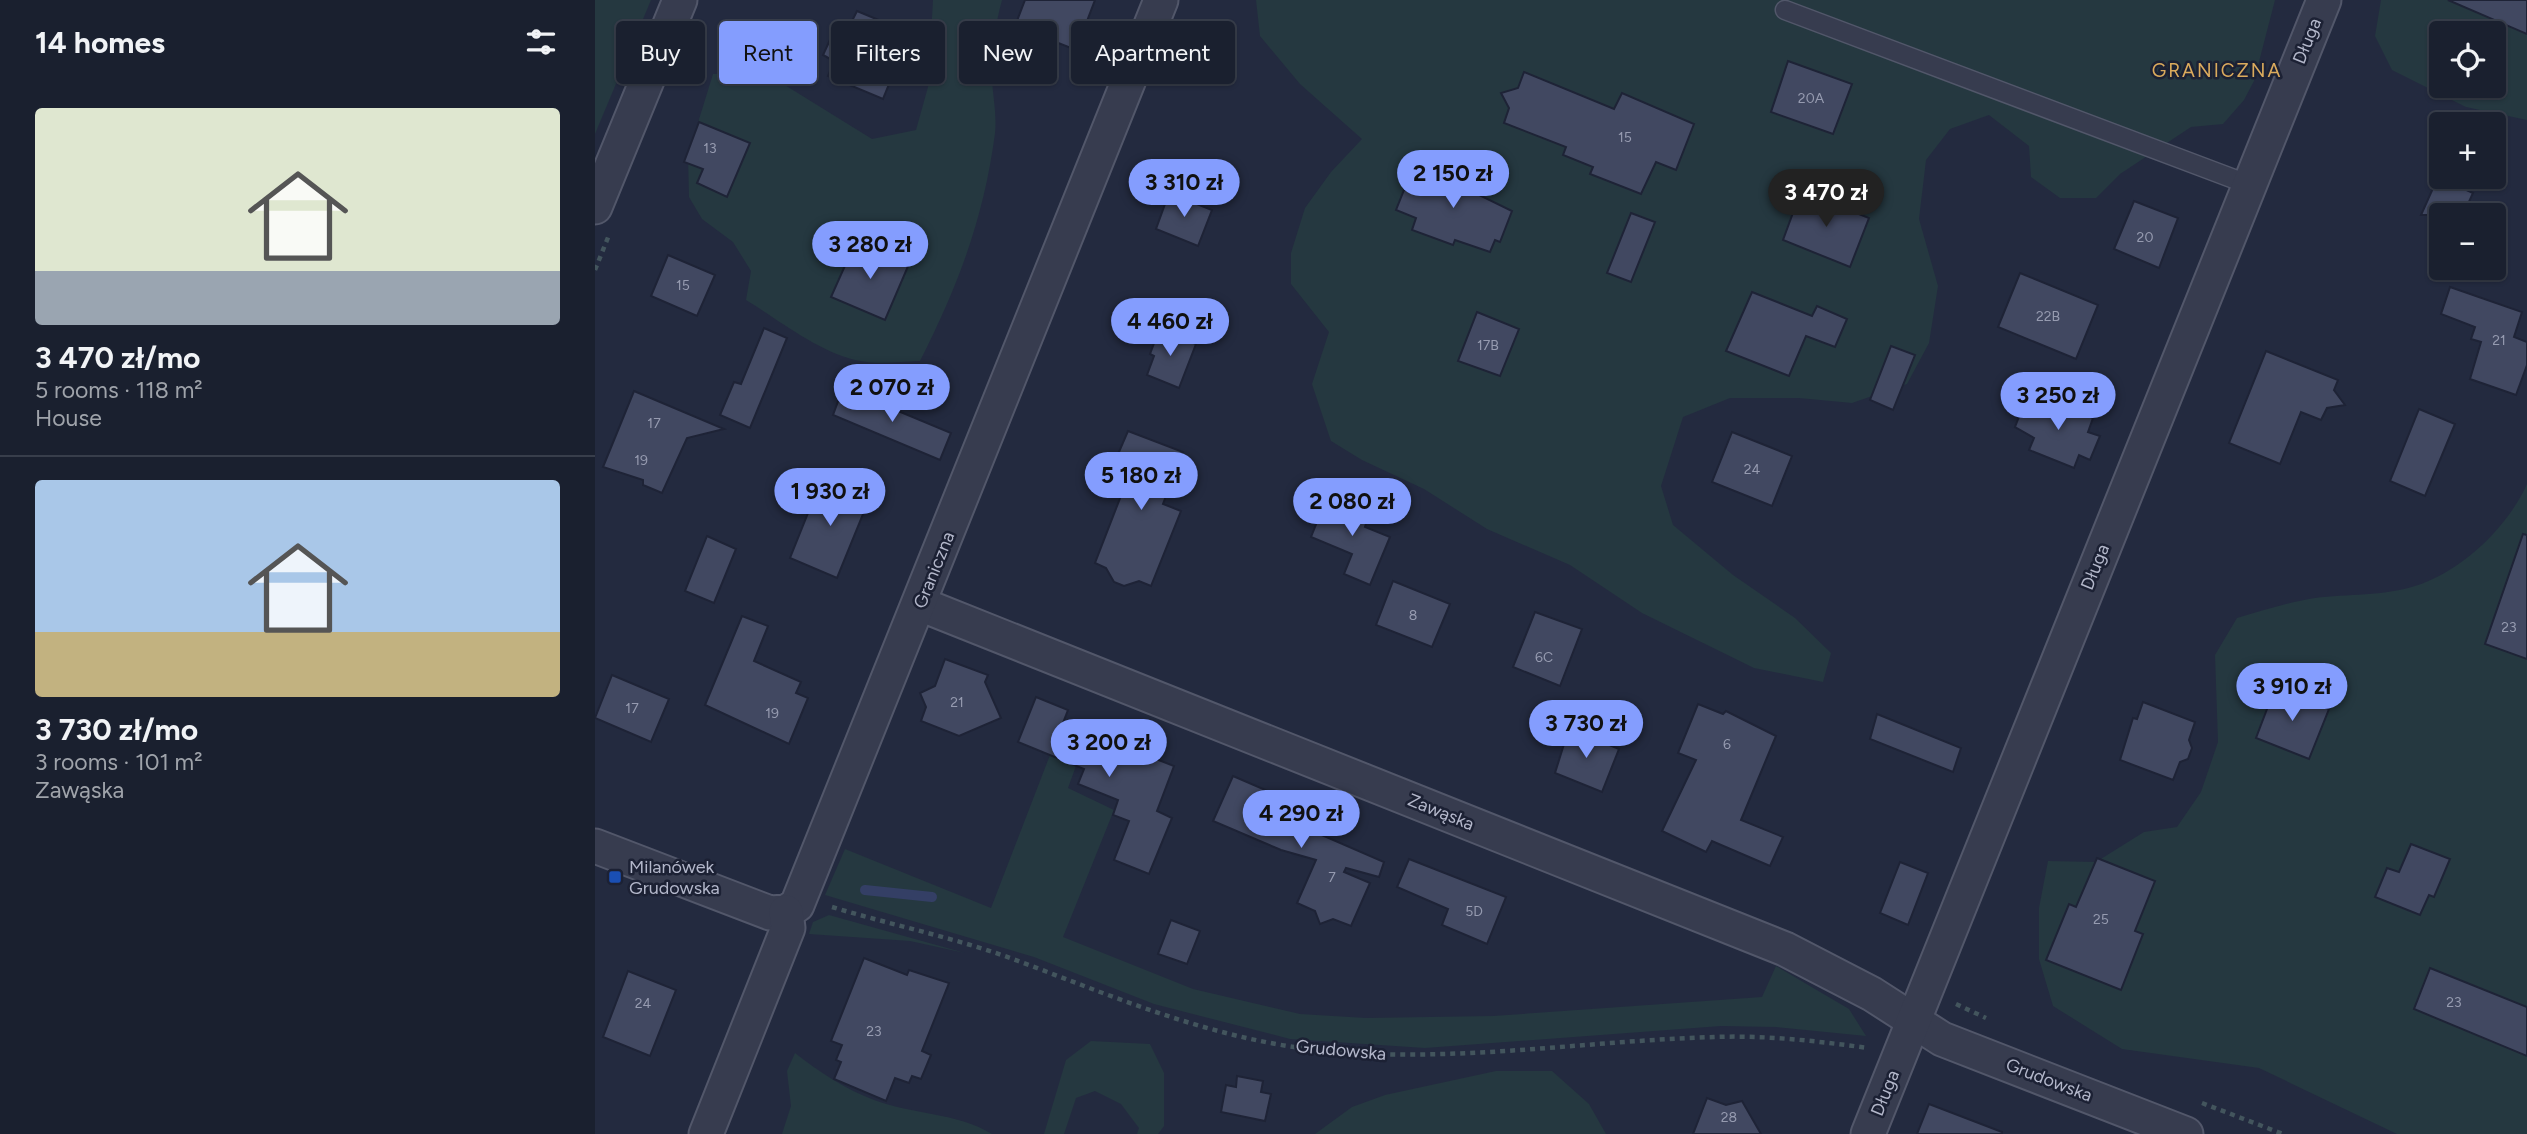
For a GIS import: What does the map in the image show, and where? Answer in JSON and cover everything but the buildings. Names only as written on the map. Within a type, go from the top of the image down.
[{"type":"street","points":[[595,207],[680,0]]},
{"type":"street","name":"Graniczna","points":[[706,1134],[788,928],[786,912],[797,905],[1161,0]]},
{"type":"street","name":"Długa","points":[[1868,1134],[2323,0]]},
{"type":"street","name":"Zawąska","points":[[920,604],[1785,949],[1915,1019]]},
{"type":"street","points":[[595,846],[770,913],[786,912]]},
{"type":"street","name":"Grudowska","points":[[1915,1019],[1942,1039],[2186,1134]]},
{"type":"lane","points":[[1785,10],[2250,185]]},
{"type":"path","name":"Grudowska","points":[[824,905],[1019,961],[1183,1023],[1249,1040],[1307,1049],[1349,1053],[1465,1055],[1716,1037],[1804,1040],[1873,1049]]},
{"type":"shaded area","points":[[595,0],[651,0],[642,21],[616,21],[616,84],[595,134]]},
{"type":"shaded area","points":[[933,0],[1002,0],[997,21],[959,21],[959,84],[992,84],[996,120],[984,194],[958,278],[920,361],[863,362],[812,342],[746,300],[751,271],[733,242],[702,219],[689,197],[688,155],[713,74],[719,74],[719,84],[783,84],[872,139],[916,130],[928,84],[945,84],[945,21],[932,21]]},
{"type":"shaded area","points":[[1256,0],[2275,0],[2254,81],[2244,100],[2223,124],[2191,127],[2120,174],[2096,198],[2060,198],[2031,177],[2029,146],[1989,115],[1950,129],[1926,160],[1919,219],[1938,286],[1929,343],[1907,384],[1852,403],[1799,398],[1730,398],[1683,417],[1661,486],[1673,525],[1733,575],[1795,618],[1831,653],[1823,682],[1754,668],[1642,613],[1570,565],[1487,529],[1424,489],[1362,460],[1331,441],[1312,384],[1329,332],[1291,284],[1291,253],[1305,208],[1331,172],[1362,139],[1300,84],[1260,36]]},
{"type":"shaded area","points":[[2381,0],[2527,0],[2527,120],[2506,116],[2506,112],[2466,107],[2448,98],[2506,98],[2506,21],[2429,21],[2429,88],[2392,70],[2375,36]]},
{"type":"shaded area","points":[[2527,484],[2527,1134],[2397,1134],[2259,1068],[2122,1049],[2053,1006],[2039,959],[2039,908],[2048,861],[2096,862],[2144,832],[2177,827],[2201,792],[2218,742],[2215,655],[2237,618],[2305,600],[2391,592],[2432,579],[2466,559],[2481,546],[2508,516]]},
{"type":"shaded area","points":[[1050,755],[1076,766],[1068,788],[1114,810],[1063,937],[1193,989],[1300,1014],[1366,1018],[1493,1016],[1762,997],[1776,966],[1849,1009],[1866,1036],[1776,1027],[1721,1026],[1425,1048],[1290,1039],[1154,1004],[1034,957],[825,895],[845,849],[991,908]]},
{"type":"shaded area","points":[[829,915],[965,953],[910,941],[809,934],[813,922]]},
{"type":"shaded area","points":[[1091,1041],[1150,1044],[1164,1073],[1164,1126],[1158,1134],[1137,1134],[1139,1128],[1121,1104],[1095,1091],[1076,1098],[1064,1134],[1044,1134],[1066,1060]]},
{"type":"shaded area","points":[[795,1053],[833,1080],[863,1096],[889,1105],[964,1122],[992,1134],[782,1134],[791,1106],[787,1071]]},
{"type":"shaded area","points":[[1496,1071],[1552,1071],[1589,1104],[1606,1134],[1315,1134],[1352,1107],[1385,1095]]},
{"type":"waterway","points":[[865,890],[932,897]]},
{"type":"place","name":"Milanówek Grudowska","points":[[615,877]]},
{"type":"district","name":"GRANICZNA","points":[[2217,70]]}]
